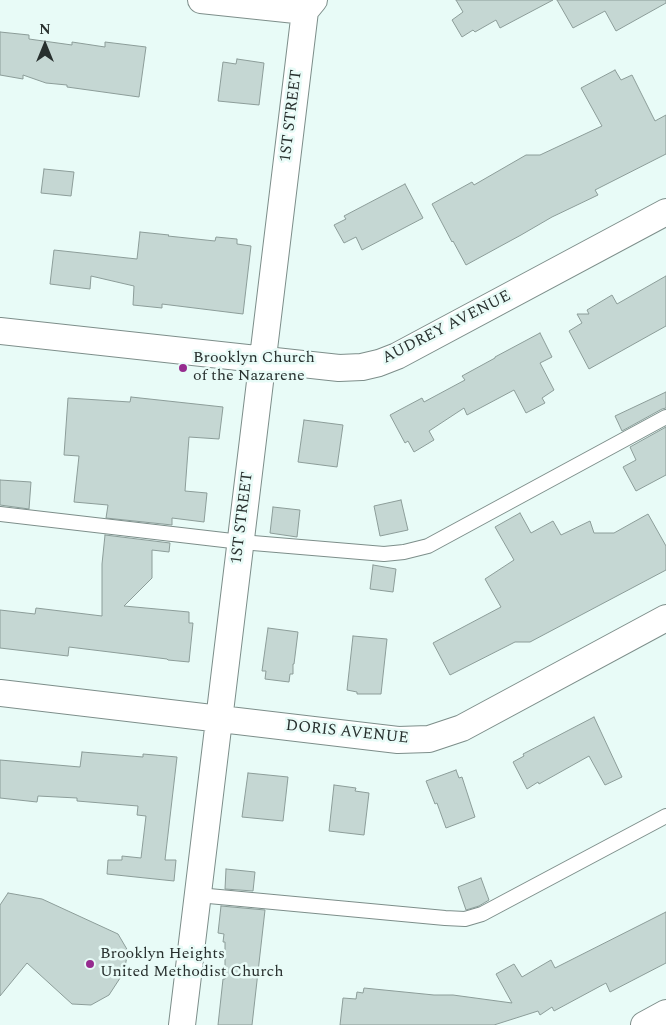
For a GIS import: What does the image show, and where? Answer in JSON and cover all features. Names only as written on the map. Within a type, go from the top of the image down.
[{"type":"street","points":[[201,0],[310,6]]},
{"type":"street","name":"1ST STREET","points":[[182,1025],[262,360],[310,6]]},
{"type":"street","name":"AUDREY AVENUE","points":[[0,331],[339,368],[362,368],[397,356],[666,212]]},
{"type":"street","name":"DORIS AVENUE","points":[[0,693],[398,740],[429,739],[462,728],[666,618]]},
{"type":"street","points":[[644,1025],[666,1013]]},
{"type":"lane","points":[[0,514],[241,542],[384,554],[404,552],[428,546],[666,417]]},
{"type":"lane","points":[[198,895],[464,919],[482,914],[666,816]]},
{"type":"building","points":[[456,0],[553,0],[500,28],[496,20],[462,37],[452,20],[463,12]]},
{"type":"building","points":[[557,0],[666,0],[666,3],[616,31],[605,11],[573,28]]},
{"type":"building","points":[[0,32],[29,35],[29,39],[72,45],[72,42],[105,47],[105,42],[146,47],[139,97],[67,87],[67,85],[46,83],[23,75],[23,79],[0,75]]},
{"type":"building","points":[[237,59],[264,63],[259,105],[218,101],[223,62],[236,64]]},
{"type":"building","points":[[615,70],[621,80],[632,75],[655,121],[666,115],[666,154],[595,190],[598,195],[552,217],[466,265],[432,204],[472,182],[474,185],[526,155],[540,155],[602,126],[581,88]]},
{"type":"building","points":[[44,169],[74,172],[71,196],[41,193]]},
{"type":"building","points":[[405,184],[423,218],[362,250],[356,237],[344,243],[334,225],[346,219],[344,216]]},
{"type":"building","points":[[140,232],[215,241],[216,237],[237,239],[237,244],[251,246],[243,314],[162,304],[162,308],[133,305],[134,286],[91,276],[90,289],[50,284],[54,250],[137,259]]},
{"type":"building","points":[[666,276],[666,326],[589,369],[569,331],[582,323],[577,314],[589,314],[587,310],[612,295],[617,304]]},
{"type":"building","points":[[540,333],[552,357],[540,363],[554,390],[542,398],[545,403],[526,413],[514,390],[467,415],[464,408],[429,431],[434,440],[414,452],[408,441],[405,443],[390,415],[422,398],[424,402],[465,380],[462,376]]},
{"type":"building","points":[[666,392],[666,408],[622,431],[615,416]]},
{"type":"building","points":[[131,397],[223,407],[219,439],[189,437],[185,491],[207,493],[204,522],[172,518],[172,525],[106,518],[108,505],[74,502],[79,456],[64,455],[68,398],[130,402]]},
{"type":"building","points":[[304,420],[343,425],[337,467],[298,462]]},
{"type":"building","points":[[666,427],[666,475],[636,491],[623,467],[636,460],[630,447]]},
{"type":"building","points":[[0,480],[31,482],[29,509],[0,505]]},
{"type":"building","points":[[401,500],[408,530],[380,536],[374,506]]},
{"type":"building","points":[[273,507],[300,510],[297,537],[270,533]]},
{"type":"building","points":[[520,513],[531,533],[553,521],[561,535],[590,521],[594,533],[614,533],[648,514],[666,546],[666,570],[530,642],[515,642],[450,675],[433,643],[501,607],[485,579],[514,560],[495,527]]},
{"type":"building","points":[[105,535],[170,543],[169,552],[152,550],[152,578],[124,606],[189,612],[189,623],[193,623],[189,662],[69,647],[68,656],[0,648],[0,610],[35,614],[36,608],[102,616],[102,564]]},
{"type":"building","points":[[373,565],[396,569],[393,592],[370,589]]},
{"type":"building","points":[[268,628],[298,632],[293,674],[290,674],[289,682],[265,679],[266,671],[262,671]]},
{"type":"building","points":[[353,636],[387,639],[381,694],[357,694],[357,692],[347,690]]},
{"type":"building","points":[[594,717],[622,777],[605,785],[589,756],[527,789],[513,762],[524,756],[523,754]]},
{"type":"building","points":[[82,752],[143,757],[143,754],[177,757],[165,860],[176,860],[174,881],[107,874],[108,860],[122,860],[122,856],[141,858],[146,816],[137,815],[138,806],[77,801],[77,798],[38,796],[37,802],[0,798],[0,760],[80,767]]},
{"type":"building","points":[[456,770],[459,778],[462,777],[475,817],[446,828],[437,803],[435,804],[426,781]]},
{"type":"building","points":[[248,773],[288,777],[283,821],[242,817]]},
{"type":"building","points":[[334,785],[356,788],[355,791],[369,793],[364,835],[329,831]]},
{"type":"building","points":[[226,869],[255,872],[253,891],[225,889]]},
{"type":"building","points":[[481,878],[489,900],[479,906],[466,910],[458,887]]},
{"type":"building","points":[[8,893],[42,899],[118,934],[128,951],[124,972],[109,995],[91,1005],[72,1004],[27,963],[0,996],[0,905]]},
{"type":"building","points":[[221,906],[265,910],[252,1025],[218,1025],[223,979],[225,979],[224,934],[218,933]]},
{"type":"building","points":[[666,912],[666,963],[610,992],[606,983],[554,1011],[552,1007],[540,1015],[538,1011],[494,1025],[340,1025],[343,998],[356,999],[357,992],[363,993],[364,988],[453,995],[512,1003],[496,974],[514,964],[522,977],[551,960],[555,968]]},
{"type":"place","name":"Brooklyn Church of the Nazarene","points":[[183,368]]},
{"type":"place","name":"Brooklyn Heights United Methodist Church","points":[[90,964]]}]
